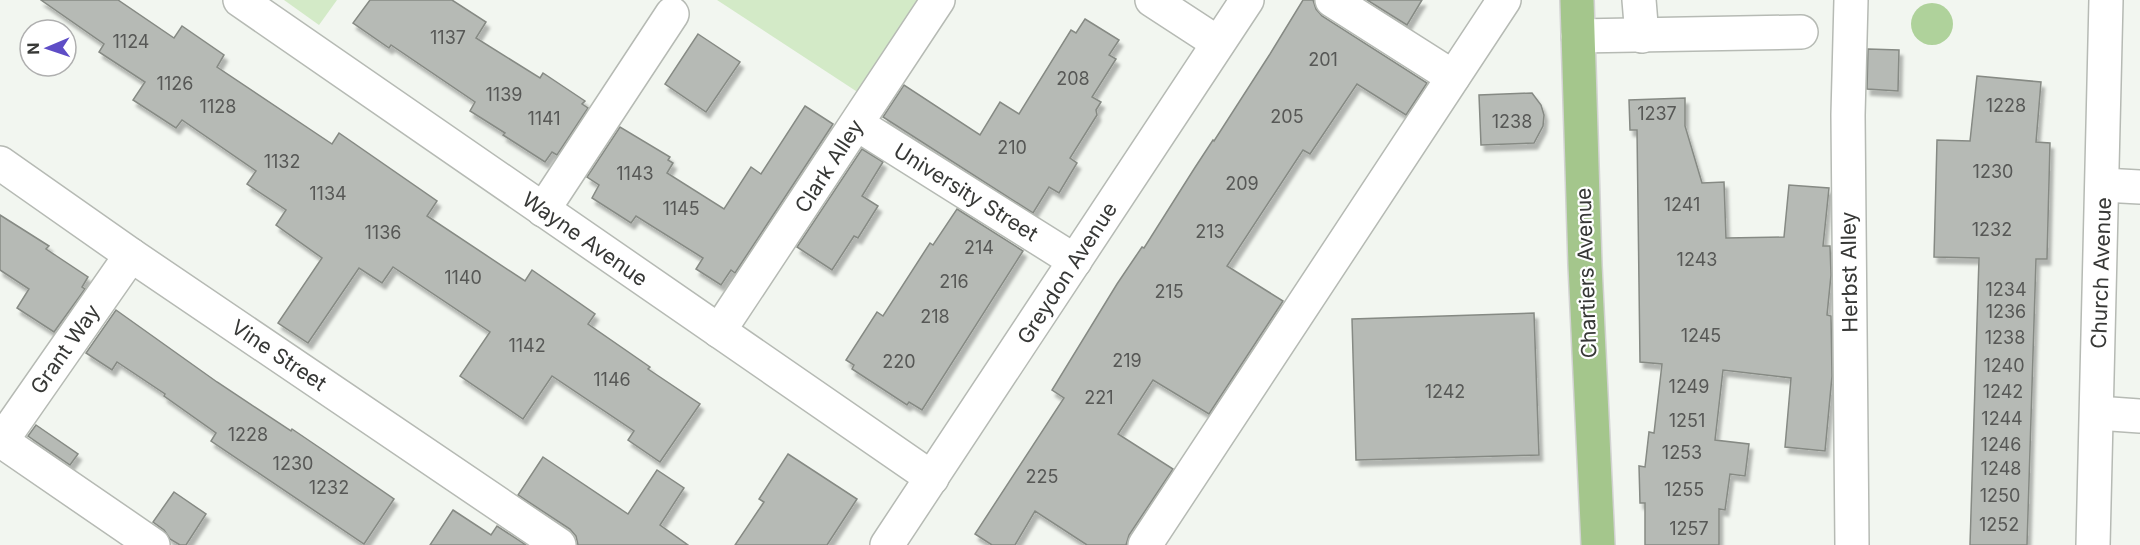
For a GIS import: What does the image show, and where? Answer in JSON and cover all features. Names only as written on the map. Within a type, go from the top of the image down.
[{"type":"main road","name":"Chartiers Avenue","points":[[1577,0],[1598,545]]},
{"type":"street","name":"Wayne Avenue","points":[[240,0],[932,478]]},
{"type":"street","name":"Clark Alley","points":[[719,332],[938,0]]},
{"type":"street","points":[[1152,0],[1218,43]]},
{"type":"street","name":"Greydon Avenue","points":[[887,545],[1247,0]]},
{"type":"street","points":[[1332,0],[1453,77]]},
{"type":"street","points":[[1145,545],[1504,0]]},
{"type":"street","points":[[1639,0],[1642,36]]},
{"type":"street","name":"Herbst Alley","points":[[1851,0],[1848,115],[1851,545]]},
{"type":"street","name":"Church Avenue","points":[[2093,545],[2106,0]]},
{"type":"street","points":[[543,210],[672,14]]},
{"type":"street","points":[[1578,36],[1801,32]]},
{"type":"street","name":"University Street","points":[[857,124],[1075,261]]},
{"type":"street","name":"Vine Street","points":[[0,163],[131,255],[559,545]]},
{"type":"street","points":[[2103,186],[2140,187]]},
{"type":"street","name":"Grant Way","points":[[0,441],[131,255]]},
{"type":"street","points":[[2097,413],[2140,416]]},
{"type":"street","points":[[0,441],[153,545]]},
{"type":"shaded area","points":[[284,0],[337,0],[319,25]]},
{"type":"shaded area","points":[[717,0],[920,0],[859,93]]},
{"type":"shaded area","points":[[1932,3],[1947,9],[1953,24],[1947,39],[1932,45],[1917,39],[1911,24],[1917,9]]},
{"type":"building","points":[[41,0],[118,0],[174,38],[182,26],[224,55],[217,67],[332,144],[339,133],[437,201],[427,216],[525,281],[532,270],[595,314],[588,324],[700,404],[660,462],[628,440],[634,431],[552,376],[523,419],[460,376],[490,332],[393,267],[382,283],[359,268],[308,343],[278,323],[322,258],[276,225],[286,210],[247,184],[256,171],[182,120],[176,128],[133,100],[145,82],[99,52],[104,44],[78,26],[78,18],[67,18]]},
{"type":"building","points":[[370,0],[452,0],[486,22],[476,38],[540,78],[543,73],[585,101],[582,104],[588,108],[557,155],[552,152],[545,162],[470,111],[475,102],[391,45],[389,48],[353,23]]},
{"type":"building","points":[[1303,0],[1313,0],[1322,16],[1427,83],[1406,115],[1357,84],[1310,154],[1303,150],[1227,266],[1283,301],[1209,414],[1153,380],[1118,434],[1173,469],[1129,535],[1126,545],[1087,545],[1035,511],[1015,545],[992,545],[975,534],[1064,398],[1052,390],[1117,284],[1142,247],[1144,248]]},
{"type":"building","points":[[1367,0],[1422,0],[1407,25]]},
{"type":"building","points":[[1085,19],[1119,40],[1109,55],[1116,59],[1092,97],[1101,102],[1096,110],[1097,115],[1070,158],[1077,163],[1059,193],[1049,187],[1033,213],[883,117],[904,85],[980,135],[1000,102],[1019,114],[1071,30],[1076,33]]},
{"type":"building","points":[[698,34],[740,62],[706,112],[665,84]]},
{"type":"building","points":[[1868,49],[1899,50],[1898,91],[1867,89]]},
{"type":"building","points":[[1977,76],[2041,82],[2036,142],[2050,143],[2047,259],[2036,259],[2027,545],[1970,545],[1979,258],[1934,257],[1937,140],[1970,141]]},
{"type":"building","points":[[1532,93],[1541,105],[1544,115],[1543,126],[1534,143],[1481,145],[1479,95]]},
{"type":"building","points":[[1685,98],[1685,126],[1702,183],[1724,182],[1726,238],[1784,237],[1789,185],[1829,188],[1823,246],[1830,246],[1831,275],[1827,315],[1831,316],[1832,376],[1825,451],[1785,447],[1791,378],[1723,370],[1715,440],[1749,444],[1745,476],[1730,474],[1725,510],[1719,509],[1719,545],[1645,545],[1645,503],[1640,503],[1639,466],[1645,467],[1649,432],[1654,433],[1662,364],[1640,362],[1637,130],[1630,130],[1629,100]]},
{"type":"building","points":[[805,106],[833,124],[735,273],[731,270],[721,285],[696,269],[703,258],[636,216],[631,223],[592,198],[599,185],[587,177],[620,127],[670,157],[668,160],[673,163],[667,173],[724,209],[751,167],[761,174]]},
{"type":"building","points":[[862,149],[883,162],[862,196],[878,206],[858,238],[854,236],[832,270],[797,247]]},
{"type":"building","points":[[957,209],[1023,251],[922,410],[909,402],[907,405],[852,369],[854,365],[846,360],[877,312],[883,316],[930,243],[933,245]]},
{"type":"building","points":[[0,215],[49,246],[46,249],[88,277],[82,287],[85,289],[54,332],[17,308],[29,289],[0,270]]},
{"type":"building","points":[[116,310],[217,382],[291,431],[292,429],[394,499],[364,544],[211,441],[216,433],[164,396],[165,394],[117,362],[112,370],[86,353]]},
{"type":"building","points":[[1534,313],[1539,455],[1356,460],[1352,319]]},
{"type":"building","points":[[36,425],[78,454],[70,465],[28,436]]},
{"type":"building","points":[[788,454],[857,499],[827,545],[735,545],[764,502],[759,499]]},
{"type":"building","points":[[543,457],[628,514],[657,470],[684,488],[660,525],[688,545],[578,545],[576,536],[570,529],[518,495]]},
{"type":"building","points":[[174,492],[206,514],[186,545],[180,545],[170,539],[164,530],[153,522]]},
{"type":"building","points":[[453,510],[491,535],[497,526],[526,545],[430,545]]}]
